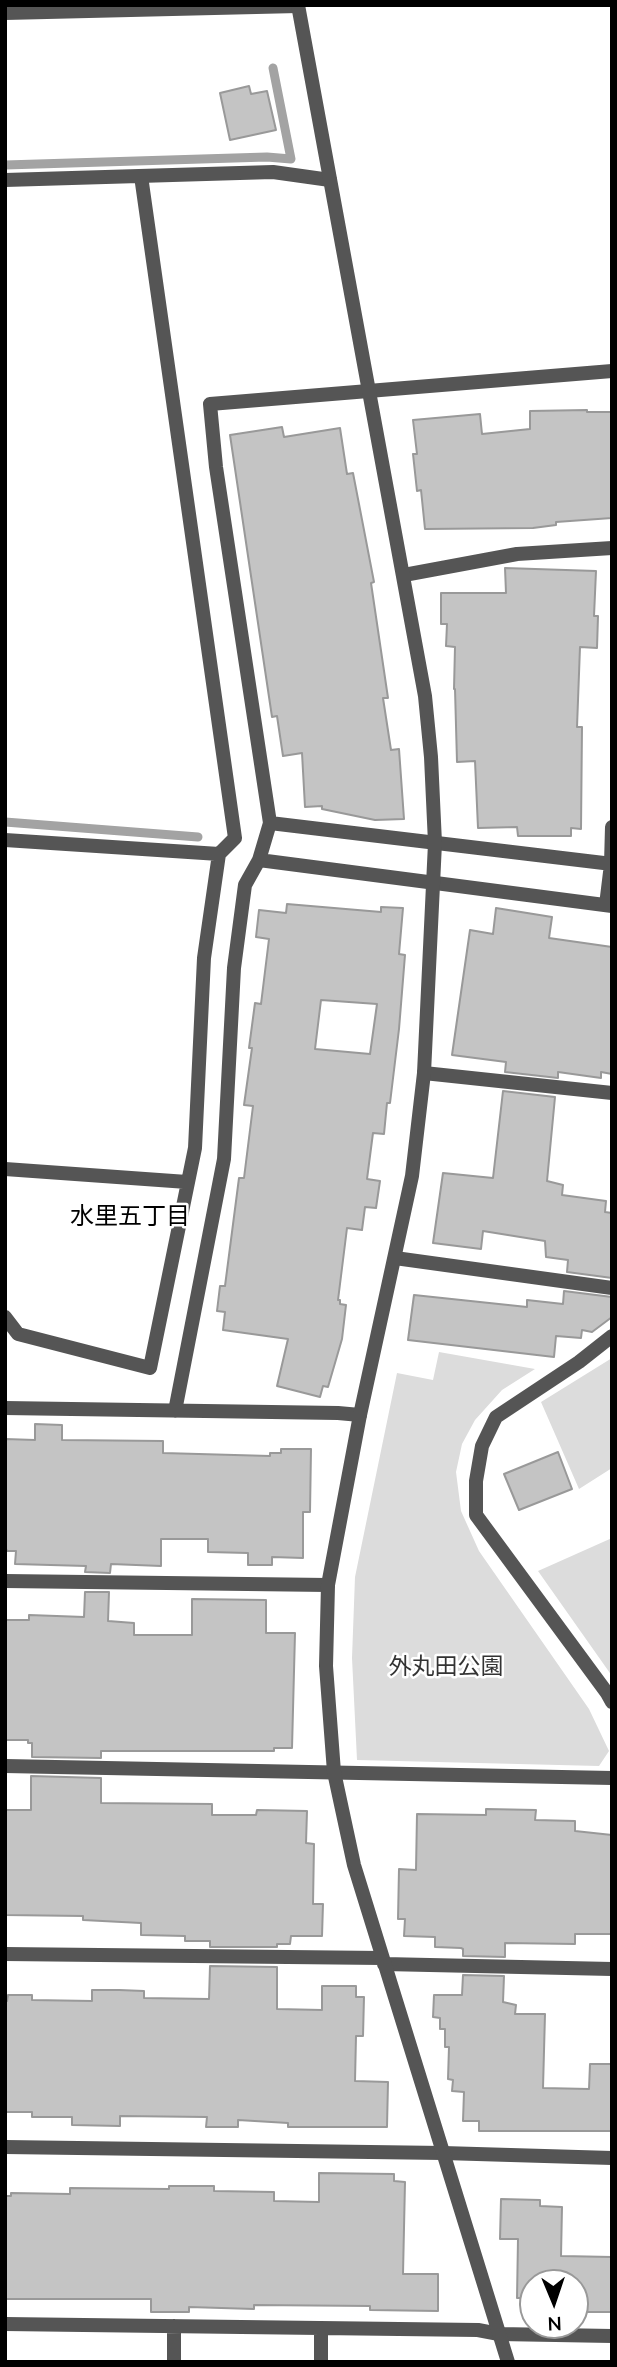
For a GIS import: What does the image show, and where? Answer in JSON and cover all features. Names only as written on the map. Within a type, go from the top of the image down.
[{"type":"street","points":[[5,13],[298,5],[425,696],[435,843],[424,1073],[412,1175],[360,1415],[328,1585],[327,1666],[334,1772],[354,1865],[508,2362]]},
{"type":"street","points":[[5,180],[273,172],[330,180]]},
{"type":"street","points":[[5,1317],[18,1334],[150,1368],[195,1147],[204,958],[219,854],[235,838],[141,176]]},
{"type":"street","points":[[175,1411],[224,1159],[234,968],[245,885],[259,860],[270,823],[216,467],[210,404],[612,371]]},
{"type":"street","points":[[404,575],[517,554],[612,548]]},
{"type":"street","points":[[270,823],[611,864]]},
{"type":"street","points":[[259,860],[609,905],[612,827]]},
{"type":"street","points":[[5,840],[219,854]]},
{"type":"street","points":[[424,1073],[612,1093]]},
{"type":"street","points":[[5,1169],[187,1182]]},
{"type":"street","points":[[395,1258],[612,1288]]},
{"type":"street","points":[[612,1336],[579,1362],[496,1417],[482,1446],[476,1481],[475,1515],[612,1702]]},
{"type":"street","points":[[5,1408],[360,1415]]},
{"type":"street","points":[[5,1581],[328,1585]]},
{"type":"street","points":[[5,1766],[612,1778]]},
{"type":"street","points":[[5,1954],[383,1961],[612,1969]]},
{"type":"street","points":[[5,2147],[612,2158]]},
{"type":"street","points":[[5,2324],[478,2330],[499,2334],[612,2336]]},
{"type":"street","points":[[174,2326],[174,2362]]},
{"type":"street","points":[[321,2328],[321,2362]]},
{"type":"green space","name":"外丸田公園","points":[[439,1352],[535,1369],[502,1390],[475,1420],[462,1444],[456,1472],[461,1511],[479,1551],[589,1709],[609,1751],[599,1766],[357,1760],[352,1658],[355,1577],[397,1373],[433,1380]]},
{"type":"green space","points":[[612,1358],[612,1468],[579,1489],[541,1402]]},
{"type":"green space","points":[[612,1538],[612,1676],[538,1571]]},
{"type":"building","points":[[249,86],[251,94],[267,91],[276,130],[230,140],[220,93]]},
{"type":"building","points":[[530,411],[612,412],[612,518],[556,522],[556,525],[533,528],[425,529],[421,490],[417,491],[413,420],[480,414],[482,434],[530,429]]},
{"type":"building","points":[[282,427],[284,437],[340,428],[347,474],[353,473],[374,582],[371,583],[388,698],[383,698],[391,750],[399,749],[404,819],[375,820],[322,809],[322,806],[305,807],[302,753],[283,756],[277,716],[272,717],[230,435]]},
{"type":"building","points":[[505,568],[596,571],[594,616],[598,616],[597,648],[580,647],[577,727],[582,727],[581,829],[571,828],[571,836],[518,836],[517,827],[478,828],[475,761],[457,762],[455,647],[446,646],[447,624],[441,624],[441,593],[506,593]]},
{"type":"building","points":[[287,904],[381,912],[381,907],[403,908],[399,954],[405,955],[390,1103],[387,1103],[384,1134],[373,1133],[367,1179],[380,1181],[376,1208],[365,1207],[362,1230],[347,1228],[338,1300],[340,1304],[346,1305],[342,1339],[328,1387],[323,1386],[320,1397],[277,1386],[288,1339],[223,1330],[225,1312],[217,1311],[220,1286],[225,1286],[239,1178],[244,1178],[253,1106],[244,1105],[252,1048],[249,1048],[255,1003],[261,1004],[269,939],[256,937],[259,910],[286,913]],"holes":[[[321,1000],[377,1004],[370,1054],[315,1049]]]},
{"type":"building","points":[[496,908],[552,917],[549,938],[612,947],[612,1074],[601,1072],[601,1078],[558,1072],[558,1078],[505,1072],[506,1062],[452,1055],[470,930],[493,934]]},
{"type":"building","points":[[503,1091],[555,1097],[547,1181],[563,1185],[562,1195],[606,1201],[605,1212],[612,1213],[612,1278],[567,1272],[568,1260],[546,1257],[545,1241],[483,1231],[481,1249],[433,1243],[443,1173],[493,1178]]},
{"type":"building","points":[[564,1291],[612,1297],[612,1317],[592,1332],[582,1330],[581,1338],[556,1336],[554,1357],[408,1340],[414,1295],[527,1307],[527,1300],[563,1304]]},
{"type":"building","points":[[35,1424],[62,1425],[62,1440],[163,1441],[163,1453],[270,1456],[270,1453],[281,1453],[281,1449],[311,1449],[310,1512],[303,1512],[303,1558],[272,1557],[272,1565],[248,1565],[248,1553],[208,1552],[208,1539],[161,1539],[161,1566],[111,1564],[110,1573],[85,1572],[86,1566],[15,1564],[16,1551],[7,1551],[5,1547],[5,1439],[35,1440]]},
{"type":"building","points":[[558,1452],[572,1489],[519,1510],[504,1474]]},
{"type":"building","points":[[85,1592],[109,1592],[108,1621],[134,1623],[134,1635],[192,1635],[192,1599],[266,1600],[266,1633],[295,1633],[292,1748],[274,1748],[274,1751],[101,1751],[101,1758],[32,1757],[32,1743],[28,1743],[28,1740],[5,1740],[5,1620],[29,1620],[29,1615],[84,1617]]},
{"type":"building","points":[[31,1776],[101,1778],[101,1803],[212,1804],[212,1815],[256,1815],[257,1810],[307,1811],[306,1843],[314,1844],[313,1904],[323,1904],[322,1936],[291,1936],[290,1944],[277,1944],[277,1947],[210,1947],[210,1941],[185,1941],[185,1936],[141,1935],[141,1923],[83,1920],[83,1916],[5,1915],[5,1810],[31,1810]]},
{"type":"building","points":[[486,1809],[536,1810],[535,1820],[575,1821],[575,1831],[612,1835],[612,1934],[575,1934],[575,1944],[505,1943],[505,1957],[463,1956],[461,1948],[435,1947],[435,1937],[404,1936],[405,1919],[398,1919],[399,1869],[416,1870],[417,1814],[486,1815]]},
{"type":"building","points":[[210,1966],[277,1967],[277,2009],[322,2010],[322,1986],[356,1986],[356,1997],[364,1997],[363,2036],[356,2036],[355,2081],[388,2082],[387,2127],[288,2127],[288,2123],[238,2120],[238,2127],[206,2127],[207,2117],[120,2116],[120,2126],[72,2125],[72,2117],[32,2117],[32,2112],[5,2112],[5,2001],[8,1995],[32,1995],[32,2000],[92,2001],[92,1990],[119,1990],[144,1991],[144,1998],[209,1999]]},
{"type":"building","points":[[463,1975],[504,1976],[503,2002],[516,2005],[515,2014],[545,2014],[543,2088],[589,2089],[590,2064],[612,2064],[612,2131],[479,2131],[479,2121],[463,2121],[464,2092],[452,2091],[453,2080],[448,2079],[449,2047],[445,2047],[445,2029],[440,2029],[440,2018],[433,2017],[434,1995],[462,1995]]},
{"type":"building","points":[[319,2173],[394,2174],[394,2181],[405,2182],[403,2274],[438,2274],[438,2311],[370,2310],[370,2306],[254,2305],[254,2309],[189,2307],[189,2312],[151,2312],[151,2299],[5,2299],[5,2196],[11,2196],[11,2193],[70,2194],[70,2188],[169,2189],[169,2186],[214,2186],[214,2191],[274,2192],[274,2201],[319,2202]]},
{"type":"building","points":[[501,2199],[540,2200],[540,2206],[562,2207],[561,2256],[612,2257],[612,2312],[589,2312],[589,2269],[519,2269],[517,2298],[518,2239],[500,2239]]},
{"type":"waterway","points":[[5,165],[267,157],[291,159],[273,68]]},
{"type":"waterway","points":[[5,822],[198,837]]},
{"type":"district","name":"水里五丁目","points":[[130,1218]]}]
